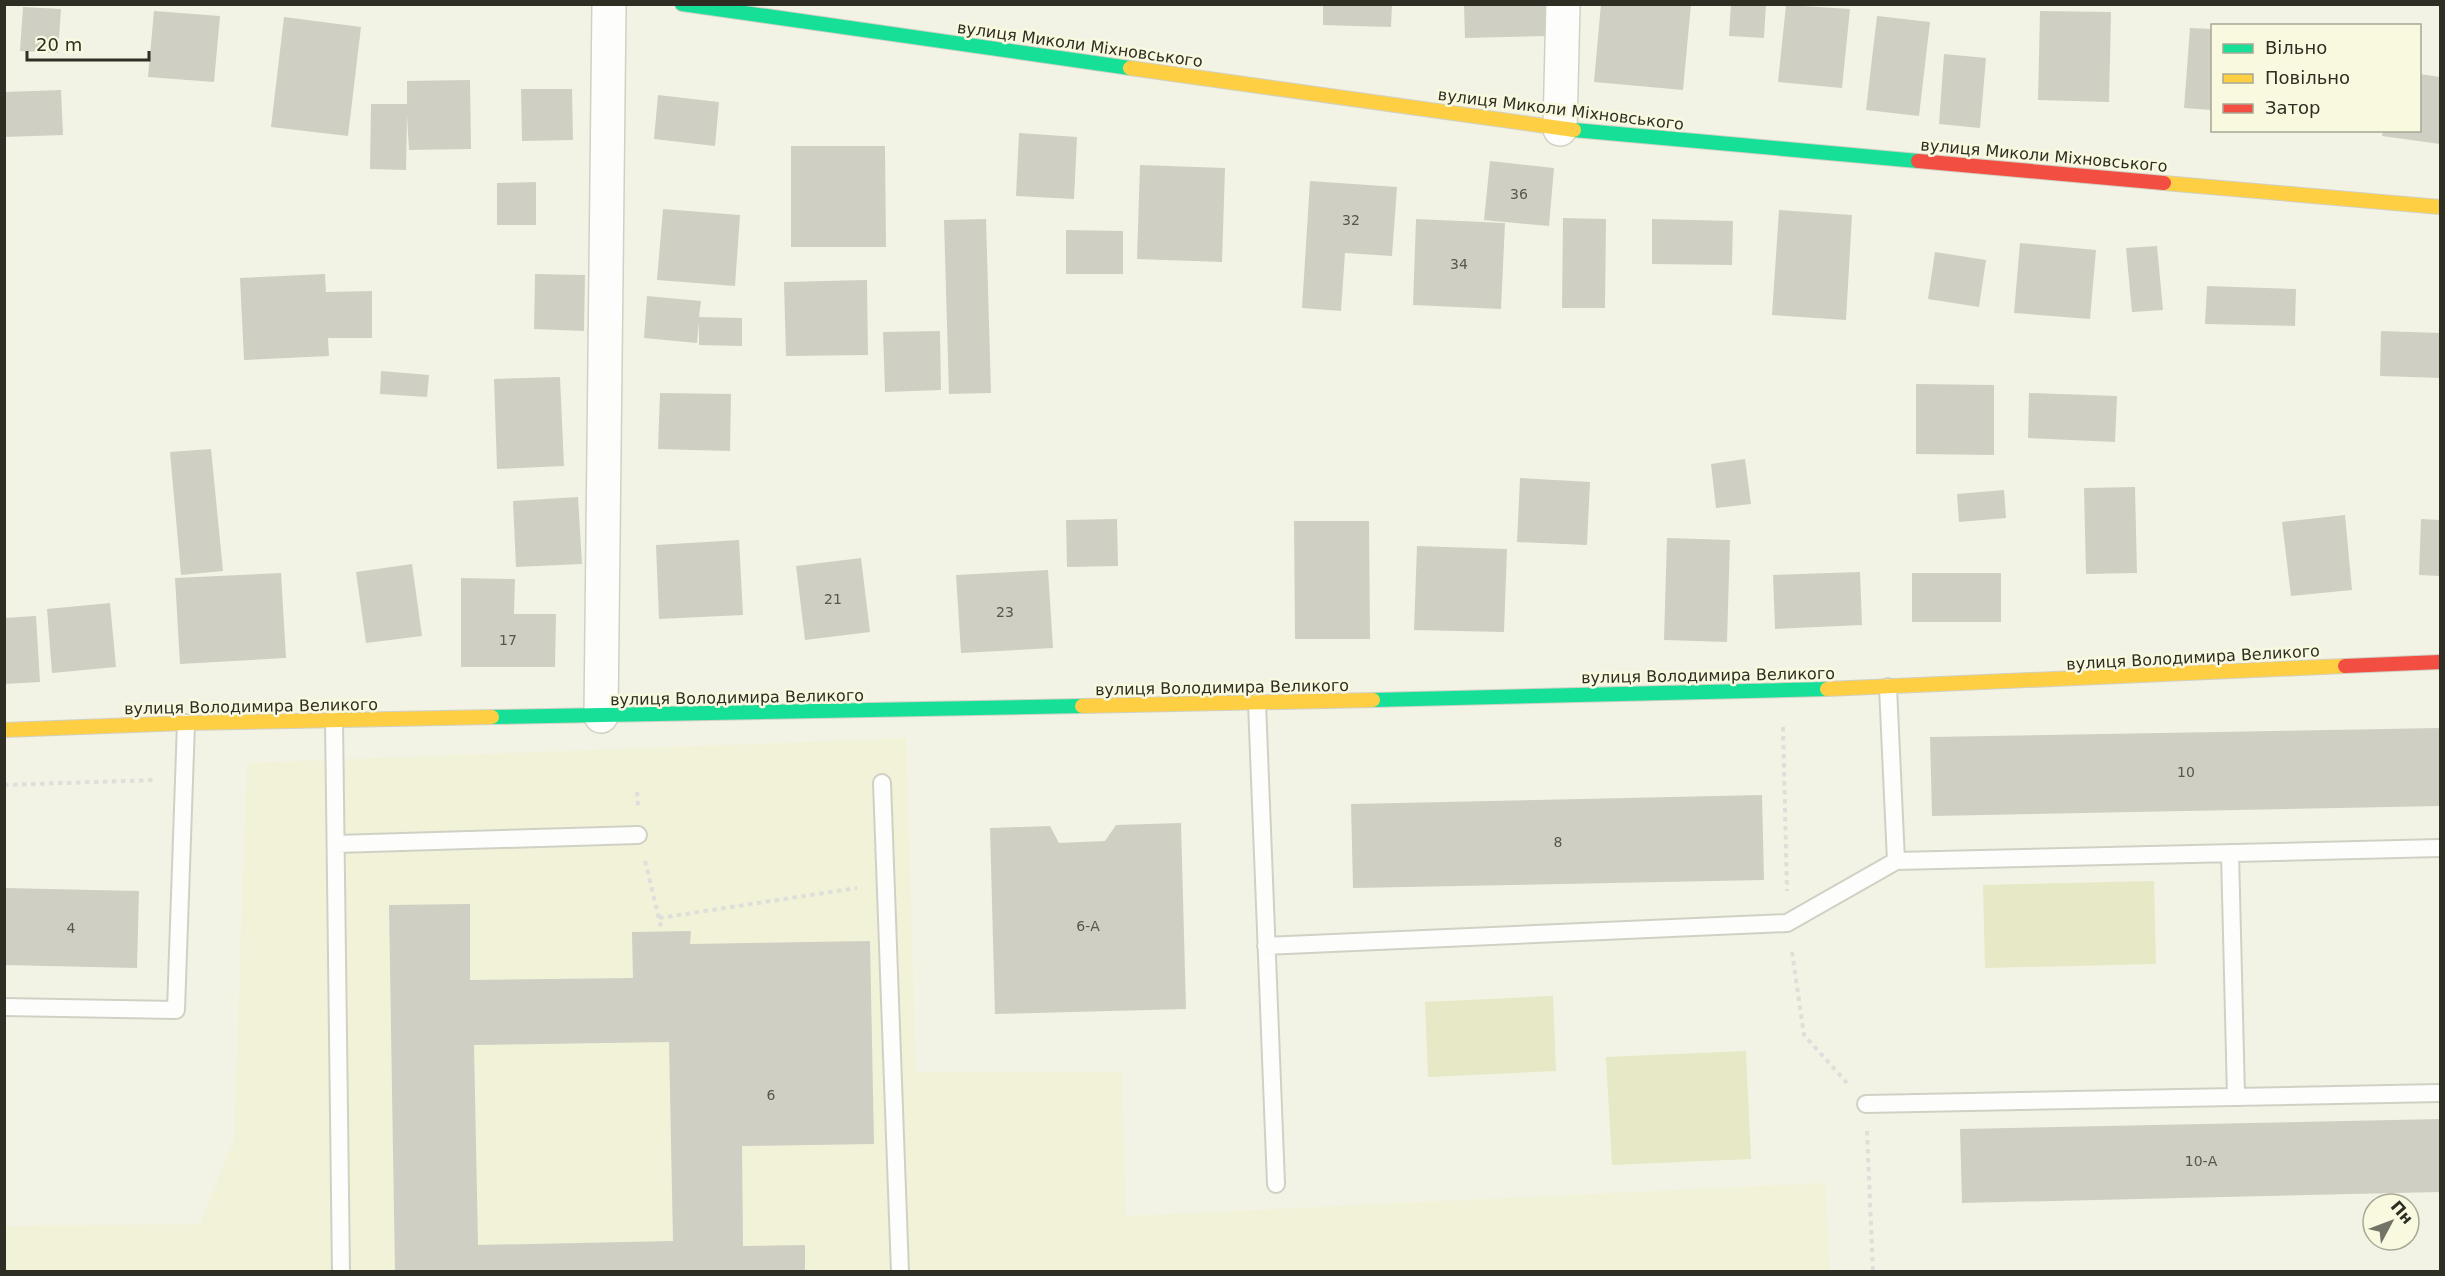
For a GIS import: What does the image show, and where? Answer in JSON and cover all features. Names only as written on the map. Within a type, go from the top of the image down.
[{"type":"street","points":[[601,716],[609,4]]},
{"type":"street","name":"вулиця Миколи Міхновського","points":[[682,4],[1560,129],[2440,207]]},
{"type":"street","points":[[1560,129],[1563,4]]},
{"type":"street","name":"вулиця Володимира Великого","points":[[4,730],[186,723],[1257,703],[1782,690],[2440,662]]},
{"type":"lane","points":[[1888,687],[1896,861]]},
{"type":"lane","points":[[1257,703],[1276,1184]]},
{"type":"lane","points":[[334,720],[341,1272]]},
{"type":"lane","points":[[4,1007],[176,1010],[186,723]]},
{"type":"lane","points":[[882,783],[900,1272]]},
{"type":"lane","points":[[336,844],[638,835]]},
{"type":"lane","points":[[1266,946],[1787,923],[1896,861],[2440,848]]},
{"type":"lane","points":[[2230,853],[2236,1096]]},
{"type":"lane","points":[[1866,1104],[2440,1093]]},
{"type":"path","points":[[1782,690],[1787,923],[1804,1035],[1866,1104],[1873,1272]]},
{"type":"path","points":[[4,785],[184,779]]},
{"type":"path","points":[[659,918],[886,884]]},
{"type":"shaded area","points":[[906,738],[916,1072],[1122,1072],[1126,1216],[1825,1183],[1830,1271],[5,1272],[4,1226],[200,1224],[234,1139],[247,763]]},
{"type":"shaded area","points":[[2154,881],[2156,964],[1985,968],[1983,885]]},
{"type":"shaded area","points":[[1553,996],[1556,1071],[1428,1077],[1425,1002]]},
{"type":"shaded area","points":[[1746,1051],[1751,1159],[1612,1165],[1606,1057]]},
{"type":"building","points":[[1323,4],[1392,4],[1391,27],[1323,25]]},
{"type":"building","points":[[1464,4],[1546,4],[1547,36],[1465,38]]},
{"type":"building","points":[[1601,4],[1691,4],[1683,90],[1594,82]]},
{"type":"building","points":[[1731,4],[1766,4],[1764,38],[1729,36]]},
{"type":"building","points":[[1786,5],[1850,9],[1842,88],[1778,82]]},
{"type":"building","points":[[23,7],[61,9],[58,53],[20,51]]},
{"type":"building","points":[[154,11],[220,16],[214,82],[148,77]]},
{"type":"building","points":[[2040,11],[2111,12],[2109,102],[2038,100]]},
{"type":"building","points":[[1877,16],[1930,22],[1919,116],[1866,110]]},
{"type":"building","points":[[284,17],[361,27],[348,136],[271,127]]},
{"type":"building","points":[[2190,28],[2211,29],[2211,110],[2184,108]]},
{"type":"building","points":[[1944,54],[1986,58],[1980,128],[1939,124]]},
{"type":"building","points":[[2421,74],[2440,77],[2440,144],[2382,136],[2383,132],[2421,132]]},
{"type":"building","points":[[470,80],[471,149],[409,150],[407,116],[406,170],[370,169],[371,104],[407,104],[407,81]]},
{"type":"building","points":[[521,89],[572,89],[573,140],[522,141]]},
{"type":"building","points":[[61,90],[63,135],[4,137],[4,92]]},
{"type":"building","points":[[658,95],[719,102],[715,146],[654,139]]},
{"type":"building","points":[[1019,133],[1077,137],[1074,199],[1016,196]]},
{"type":"building","points":[[791,146],[885,146],[886,247],[791,247]]},
{"type":"building","points":[[1490,161],[1554,168],[1549,226],[1484,220]]},
{"type":"building","points":[[1140,165],[1225,168],[1222,262],[1137,259]]},
{"type":"building","points":[[1310,181],[1397,187],[1392,256],[1345,253],[1341,311],[1302,308]]},
{"type":"building","points":[[536,182],[536,225],[497,225],[497,183]]},
{"type":"building","points":[[663,209],[740,215],[735,286],[657,280]]},
{"type":"building","points":[[1779,210],[1852,215],[1846,320],[1772,315]]},
{"type":"building","points":[[1563,218],[1606,219],[1605,308],[1562,308]]},
{"type":"building","points":[[986,219],[991,393],[949,394],[944,220]]},
{"type":"building","points":[[1416,219],[1505,223],[1501,309],[1413,305]]},
{"type":"building","points":[[1652,219],[1733,221],[1732,265],[1652,264]]},
{"type":"building","points":[[1066,230],[1123,231],[1123,274],[1066,274]]},
{"type":"building","points":[[2020,243],[2096,250],[2090,319],[2014,313]]},
{"type":"building","points":[[2157,246],[2163,310],[2132,312],[2126,248]]},
{"type":"building","points":[[1935,252],[1986,260],[1979,307],[1928,299]]},
{"type":"building","points":[[325,274],[326,292],[372,291],[372,338],[328,338],[329,356],[244,360],[240,278]]},
{"type":"building","points":[[535,274],[585,275],[584,331],[534,329]]},
{"type":"building","points":[[867,280],[868,355],[786,356],[784,282]]},
{"type":"building","points":[[2207,286],[2296,289],[2295,326],[2205,324]]},
{"type":"building","points":[[647,296],[701,301],[699,317],[742,318],[742,346],[699,345],[699,322],[697,343],[644,338]]},
{"type":"building","points":[[940,331],[941,390],[885,392],[883,332]]},
{"type":"building","points":[[2381,331],[2440,333],[2440,378],[2380,376]]},
{"type":"building","points":[[381,371],[429,375],[427,397],[380,394]]},
{"type":"building","points":[[560,377],[564,466],[497,469],[494,379]]},
{"type":"building","points":[[1916,384],[1994,385],[1994,455],[1916,454]]},
{"type":"building","points":[[660,393],[731,394],[730,451],[658,449]]},
{"type":"building","points":[[2029,393],[2117,396],[2115,442],[2028,438]]},
{"type":"building","points":[[211,449],[223,571],[181,575],[170,452]]},
{"type":"building","points":[[1745,459],[1751,504],[1716,508],[1711,464]]},
{"type":"building","points":[[1520,478],[1590,482],[1587,545],[1517,542]]},
{"type":"building","points":[[2135,487],[2137,573],[2086,574],[2084,488]]},
{"type":"building","points":[[2004,490],[2006,518],[1959,522],[1957,494]]},
{"type":"building","points":[[578,497],[582,564],[516,567],[513,501]]},
{"type":"building","points":[[2345,515],[2352,590],[2291,596],[2282,522]]},
{"type":"building","points":[[1117,519],[1118,566],[1067,567],[1066,520]]},
{"type":"building","points":[[2421,519],[2440,520],[2440,576],[2419,575]]},
{"type":"building","points":[[1294,521],[1369,521],[1370,639],[1295,639]]},
{"type":"building","points":[[1667,538],[1730,540],[1727,642],[1664,640]]},
{"type":"building","points":[[739,540],[743,615],[659,619],[656,545]]},
{"type":"building","points":[[1417,546],[1507,549],[1504,632],[1414,630]]},
{"type":"building","points":[[861,558],[870,632],[805,640],[796,566]]},
{"type":"building","points":[[412,564],[422,636],[366,643],[356,572]]},
{"type":"building","points":[[1048,570],[1053,648],[961,653],[956,575]]},
{"type":"building","points":[[1860,572],[1862,625],[1775,629],[1773,575]]},
{"type":"building","points":[[281,573],[286,658],[180,664],[175,578]]},
{"type":"building","points":[[1912,573],[2001,573],[2001,622],[1912,622]]},
{"type":"building","points":[[461,578],[515,579],[514,614],[556,614],[555,667],[461,667]]},
{"type":"building","points":[[110,603],[116,667],[52,673],[47,609]]},
{"type":"building","points":[[36,616],[40,682],[4,684],[4,618]]},
{"type":"building","points":[[2440,728],[2440,806],[1932,816],[1930,737]]},
{"type":"building","points":[[1762,795],[1764,880],[1353,888],[1351,804]]},
{"type":"building","points":[[1181,823],[1186,1009],[995,1014],[990,828],[1050,826],[1059,843],[1105,841],[1116,825]]},
{"type":"building","points":[[4,888],[139,891],[137,968],[4,965]]},
{"type":"building","points":[[470,904],[470,980],[633,978],[632,932],[691,931],[690,944],[870,941],[874,1144],[742,1146],[743,1246],[805,1245],[805,1272],[395,1272],[389,905]],"holes":[[[669,1042],[673,1241],[478,1245],[474,1045]]]},
{"type":"building","points":[[2440,1119],[2440,1192],[2361,1192],[2361,1194],[1962,1203],[1960,1129]]},
{"type":"traffic: fast","points":[[682,4],[1130,68]]},
{"type":"traffic: fast","points":[[1574,130],[1918,161]]},
{"type":"traffic: fast","points":[[1373,700],[1827,689]]},
{"type":"traffic: fast","points":[[492,717],[1082,706]]},
{"type":"traffic: slow","points":[[1130,68],[1574,130]]},
{"type":"traffic: slow","points":[[2164,183],[2440,207]]},
{"type":"traffic: slow","points":[[1827,689],[2345,666]]},
{"type":"traffic: slow","points":[[1082,706],[1373,700]]},
{"type":"traffic: slow","points":[[4,730],[186,723],[492,717]]},
{"type":"traffic: jam","points":[[1918,161],[2164,183]]},
{"type":"traffic: jam","points":[[2345,666],[2440,662]]}]
